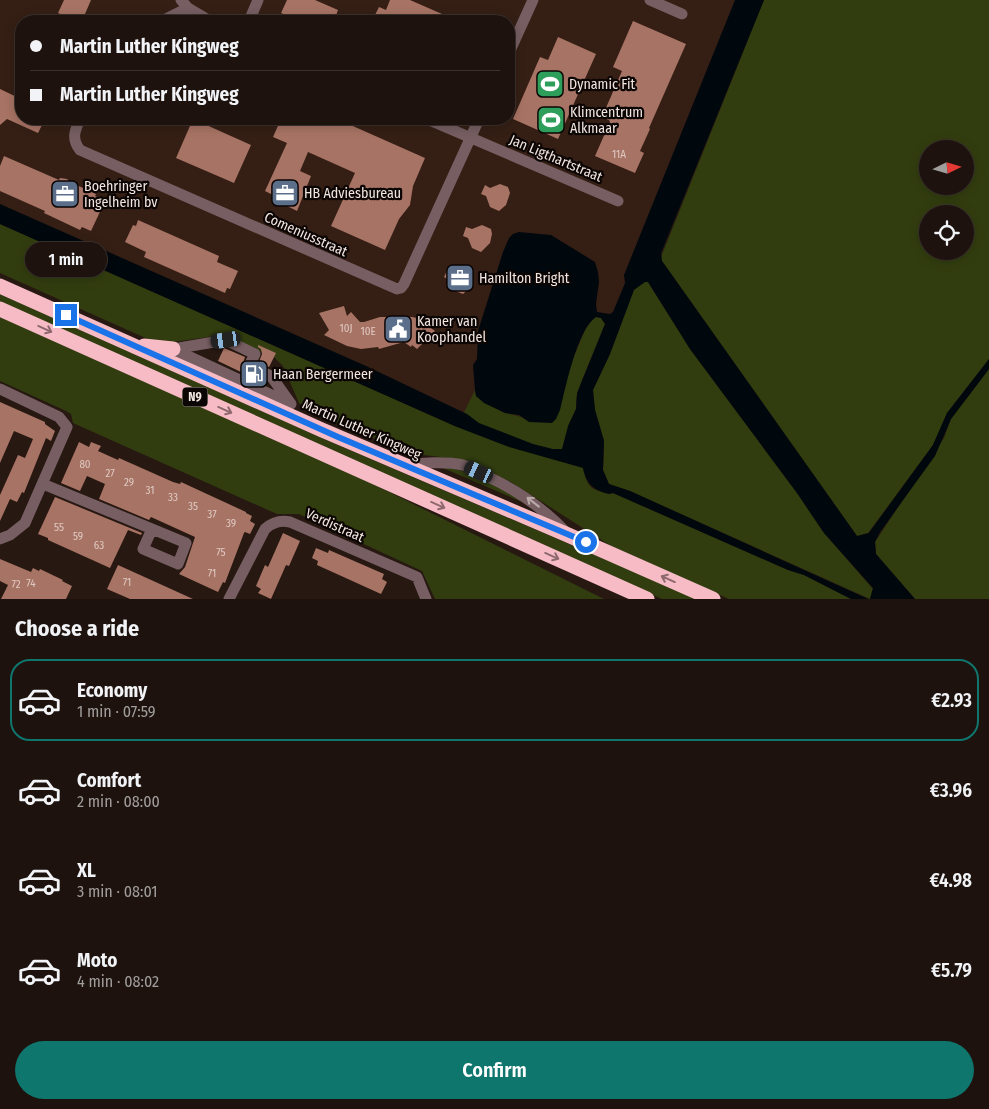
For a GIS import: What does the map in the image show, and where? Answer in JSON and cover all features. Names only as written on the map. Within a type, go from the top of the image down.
[{"type":"highway","name":"Martin Luther Kingweg","points":[[0,286],[322,430],[713,599]]},
{"type":"highway","name":"N9","points":[[0,310],[648,599]]},
{"type":"highway","name":"N9","points":[[133,345],[173,348]]},
{"type":"highway","name":"N9","points":[[291,404],[322,430]]},
{"type":"street","points":[[252,15],[258,0]]},
{"type":"street","points":[[515,40],[533,0]]},
{"type":"street","points":[[650,0],[682,14]]},
{"type":"street","points":[[170,15],[184,4],[201,15]]},
{"type":"street","name":"Comeniusstraat","points":[[78,125],[74,141],[80,150],[397,289],[402,288],[404,284],[470,138]]},
{"type":"street","name":"Jan Ligthartstraat","points":[[441,125],[618,201]]},
{"type":"street","points":[[470,138],[476,125]]},
{"type":"street","name":"N9","points":[[173,348],[226,340],[254,354],[249,366],[271,376],[291,404]]},
{"type":"street","name":"N9","points":[[173,348],[291,404]]},
{"type":"street","points":[[242,382],[249,366]]},
{"type":"street","points":[[0,389],[59,417],[67,427],[25,523],[10,535],[0,539]]},
{"type":"street","points":[[402,465],[430,463],[464,466],[509,486],[526,497],[549,514],[568,535]]},
{"type":"street","points":[[43,484],[152,529]]},
{"type":"street","name":"Verdistraat","points":[[229,599],[265,529],[271,524],[283,520],[417,577],[426,599]]},
{"type":"shaded area","points":[[0,0],[748,0],[570,460],[0,218]]},
{"type":"shaded area","points":[[735,0],[764,0],[661,253],[662,261],[857,536],[869,533],[933,445],[947,413],[989,359],[989,369],[951,419],[935,456],[880,532],[875,542],[876,554],[915,599],[870,599],[873,588],[824,533],[797,493],[690,349],[648,282],[634,290],[610,354],[593,390],[595,410],[604,441],[603,470],[609,484],[630,491],[868,599],[851,599],[804,575],[788,570],[613,493],[609,494],[599,491],[586,478],[583,468],[509,447],[457,427],[0,224],[0,204],[366,366],[467,414],[479,423],[533,444],[553,449],[562,449],[568,426],[576,409],[577,393],[605,324],[601,318],[596,317],[583,334],[573,359],[560,410],[552,423],[529,422],[519,415],[505,413],[484,403],[476,396],[473,365],[477,359],[478,331],[503,252],[509,238],[513,234],[519,232],[551,235],[595,262],[599,282],[596,304],[597,312],[610,314],[613,312],[625,283],[624,275]]},
{"type":"green space","points":[[764,0],[989,0],[989,359],[947,413],[933,445],[868,533],[857,536],[661,257]]},
{"type":"green space","points":[[0,224],[457,427],[475,390],[476,396],[493,406],[530,422],[576,352],[588,322],[596,317],[601,318],[605,324],[582,380],[576,400],[576,409],[568,426],[586,478],[591,487],[601,492],[613,493],[788,570],[804,575],[851,599],[729,599],[611,546],[511,482],[466,460],[407,453],[310,411],[299,403],[283,366],[274,357],[223,335],[173,342],[150,340],[0,273]]},
{"type":"green space","points":[[648,282],[690,349],[797,493],[824,533],[873,589],[870,599],[630,491],[609,484],[603,470],[604,441],[595,410],[593,390],[610,354],[634,289]]},
{"type":"green space","points":[[0,294],[340,446],[698,599],[662,599],[0,302]]},
{"type":"green space","points":[[0,317],[369,482],[604,599],[435,599],[422,571],[299,514],[277,514],[73,423],[71,414],[66,411],[0,381]]},
{"type":"green space","points":[[989,369],[989,599],[915,599],[876,554],[875,542],[944,438],[951,419]]},
{"type":"green space","points":[[443,468],[473,475],[495,484],[523,500],[522,502]]},
{"type":"building","points":[[64,0],[91,0],[85,15],[62,15],[58,13]]},
{"type":"building","points":[[287,0],[315,0],[338,10],[336,15],[286,15],[281,13]]},
{"type":"building","points":[[390,0],[410,0],[444,15],[375,15],[379,7],[386,10]]},
{"type":"building","points":[[633,21],[686,44],[649,128],[640,151],[644,153],[635,173],[595,156],[610,122],[602,117],[622,71],[613,67]]},
{"type":"building","points":[[558,37],[596,54],[558,139],[515,120],[515,114],[540,57],[548,60]]},
{"type":"building","points":[[0,89],[15,96],[15,123],[7,119],[0,125]]},
{"type":"building","points":[[20,125],[42,125],[38,133]]},
{"type":"building","points":[[190,125],[206,125],[251,145],[234,183],[176,158]]},
{"type":"building","points":[[278,125],[351,125],[425,158],[413,186],[410,205],[399,219],[385,250],[331,226],[355,173],[308,152],[300,171],[311,176],[297,211],[275,200],[277,197],[265,191],[287,143],[273,137]]},
{"type":"building","points":[[4,156],[59,180],[60,178],[67,179],[96,194],[95,196],[105,201],[91,231],[82,227],[80,230],[44,213],[45,211],[0,191],[0,166]]},
{"type":"building","points":[[500,184],[508,187],[510,193],[506,205],[499,211],[490,207],[486,196],[481,194],[485,185],[490,188]]},
{"type":"building","points":[[138,220],[219,256],[217,262],[238,271],[230,289],[227,288],[225,293],[144,257],[146,252],[125,242],[133,225],[136,226]]},
{"type":"building","points":[[482,225],[491,229],[492,234],[490,243],[481,252],[472,248],[468,238],[463,236],[466,227],[472,229]]},
{"type":"building","points":[[464,267],[473,271],[473,278],[469,288],[463,294],[453,290],[449,280],[444,277],[448,269],[453,271]]},
{"type":"building","points":[[344,306],[347,316],[351,312],[360,322],[380,317],[412,317],[426,320],[424,323],[435,331],[417,349],[404,342],[379,349],[378,347],[361,349],[347,346],[324,335],[329,330],[319,313]]},
{"type":"building","points":[[258,345],[276,353],[269,367],[259,362],[262,354]]},
{"type":"building","points":[[224,348],[245,357],[242,366],[243,370],[263,381],[218,361]]},
{"type":"building","points":[[0,402],[45,422],[55,431],[51,441],[46,438],[24,493],[22,492],[17,502],[10,499],[0,521],[0,495],[18,455],[25,458],[33,439],[14,431],[0,463]]},
{"type":"building","points":[[79,442],[89,447],[91,442],[101,446],[98,451],[118,460],[119,458],[173,482],[180,484],[181,482],[252,516],[250,521],[255,524],[250,534],[244,533],[225,583],[223,582],[218,592],[179,574],[185,567],[195,537],[151,517],[149,520],[99,499],[105,484],[87,476],[80,491],[61,483]]},
{"type":"building","points":[[55,497],[142,533],[141,535],[128,530],[110,568],[38,534]]},
{"type":"building","points":[[283,533],[300,541],[289,566],[286,565],[271,599],[258,593],[261,589],[256,586],[265,565],[268,567]]},
{"type":"building","points":[[316,548],[328,553],[329,550],[384,574],[382,579],[387,582],[381,594],[317,565],[318,561],[312,558]]},
{"type":"building","points":[[0,559],[31,572],[33,568],[39,571],[40,569],[63,580],[72,586],[66,599],[1,599],[8,585],[0,581]]},
{"type":"building","points":[[118,565],[193,599],[130,599],[107,589]]},
{"type":"place","name":"Dynamic Fit","points":[[550,84]]},
{"type":"place","name":"Klimcentrum Alkmaar","points":[[551,120]]},
{"type":"place","name":"HB Adviesbureau","points":[[285,193]]},
{"type":"place","name":"Boehringer Ingelheim bv","points":[[65,194]]},
{"type":"place","name":"Hamilton Bright","points":[[460,278]]},
{"type":"place","name":"Kamer van Koophandel","points":[[398,329]]},
{"type":"place","name":"Haan Bergermeer","points":[[254,374]]},
{"type":"route","points":[[66,315],[434,479],[586,542]]}]
